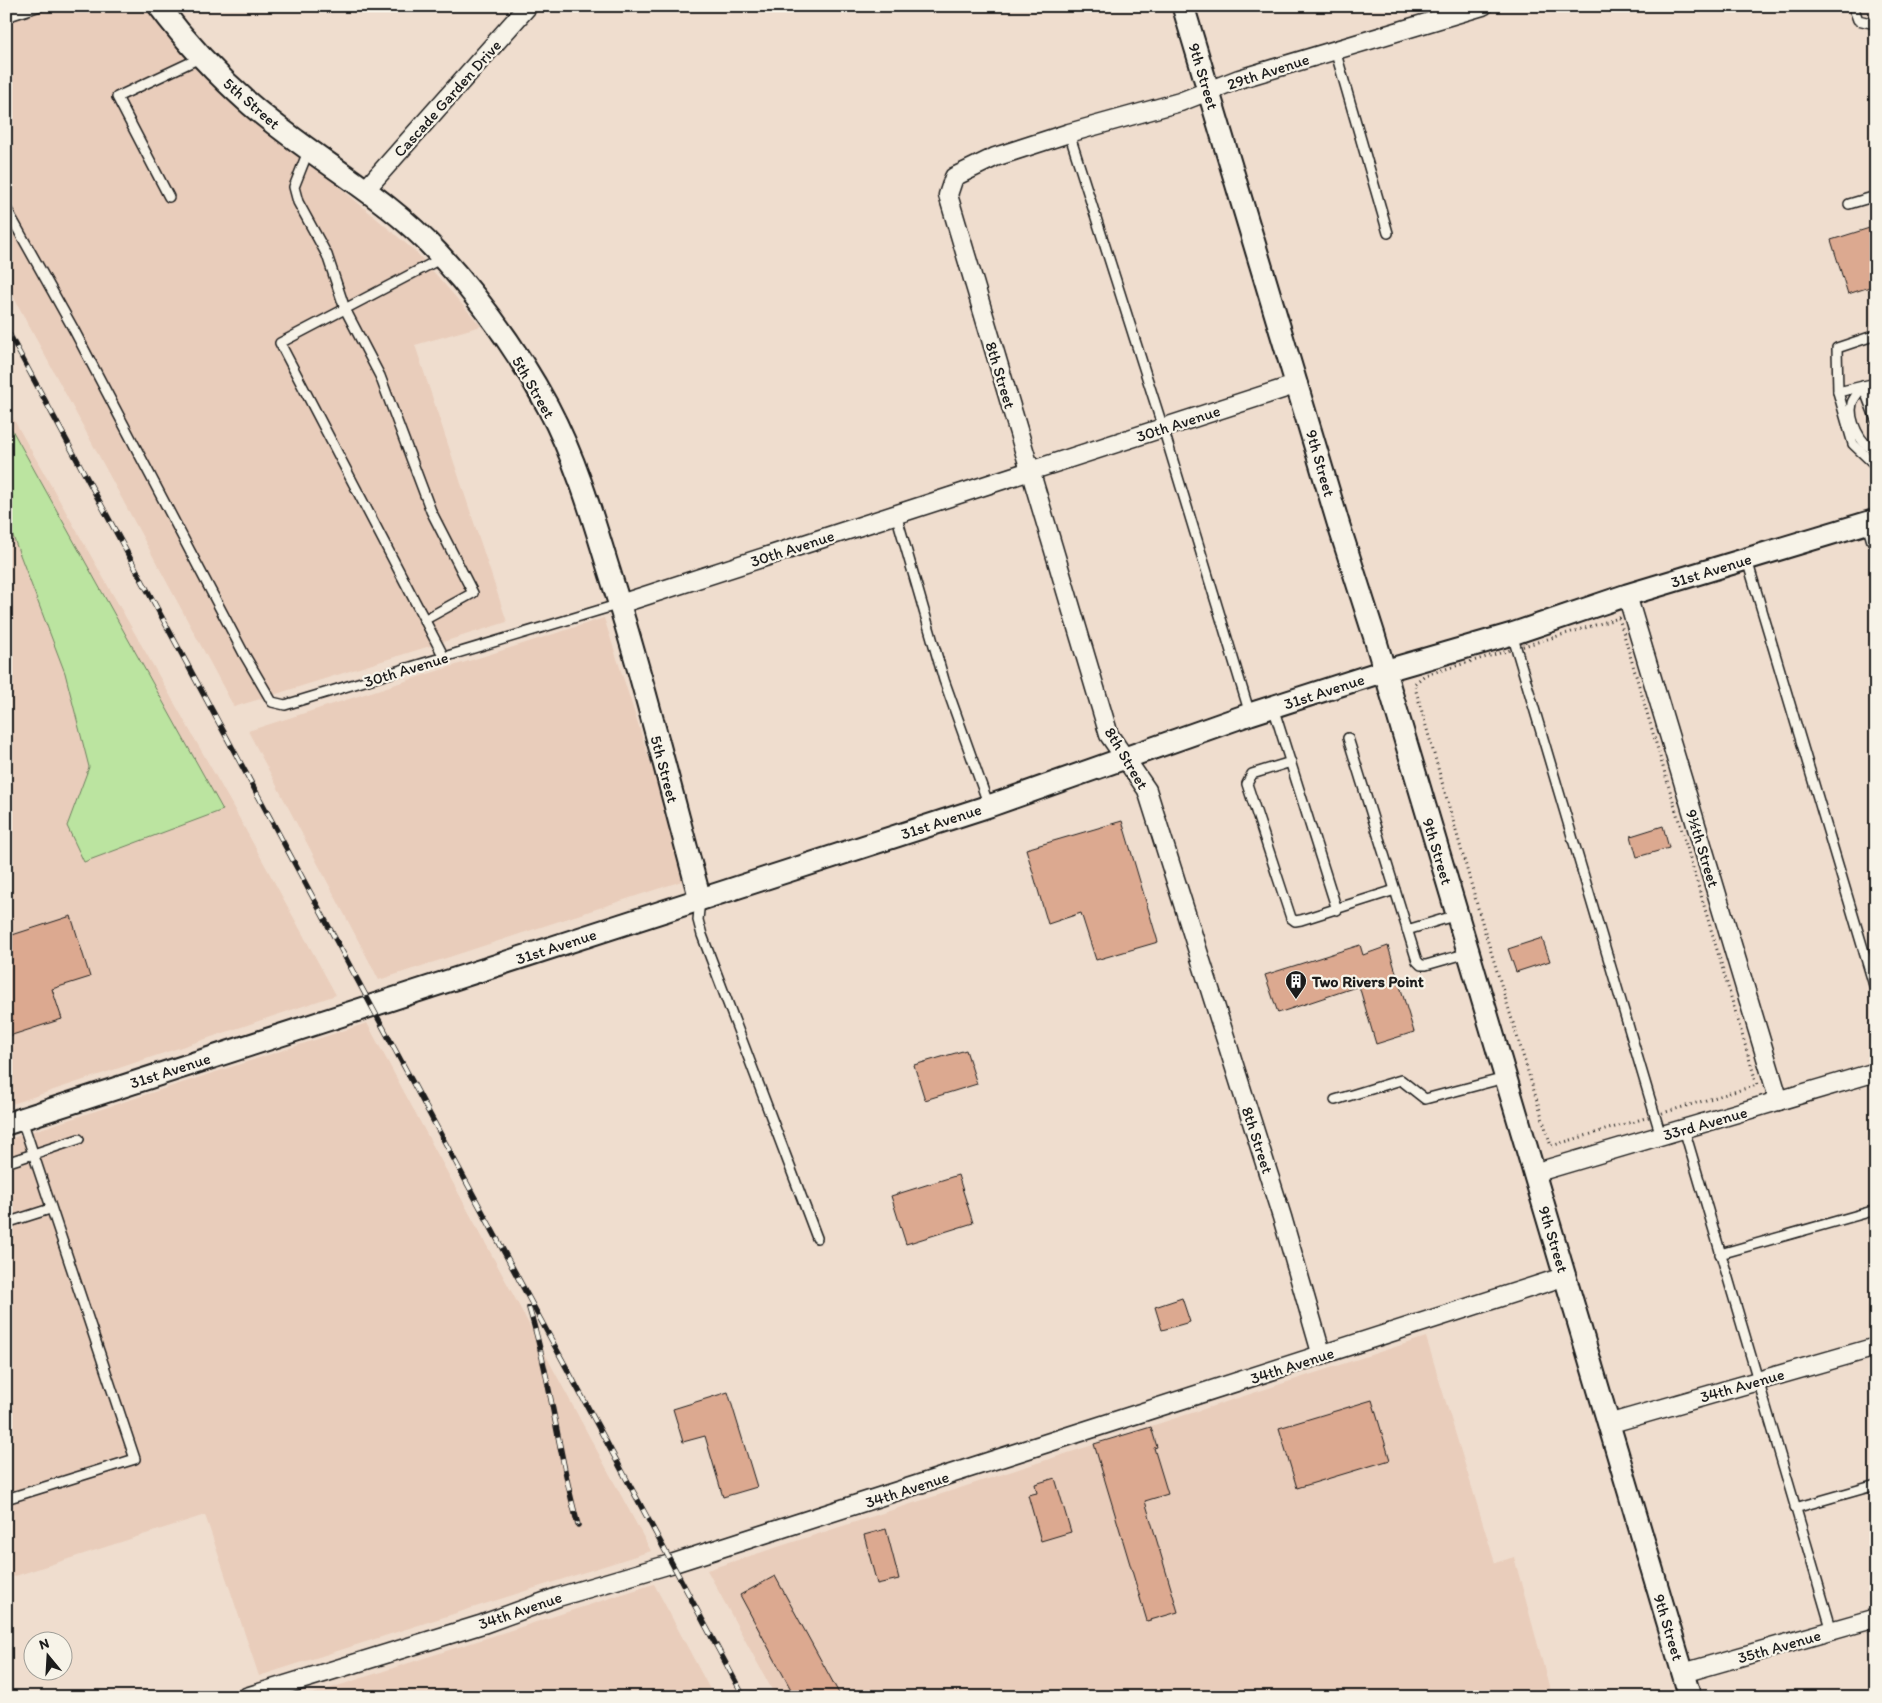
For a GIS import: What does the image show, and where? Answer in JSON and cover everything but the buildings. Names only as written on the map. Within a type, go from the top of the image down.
[{"type":"street","name":"5th Street","points":[[159,6],[202,56],[252,106],[385,203],[442,258],[496,323],[549,408],[587,499],[620,604],[700,898]]},
{"type":"street","name":"Cascade Garden Drive","points":[[366,189],[528,6]]},
{"type":"street","name":"9th Street","points":[[1183,6],[1566,1276],[1608,1424],[1690,1697]]},
{"type":"street","name":"29th Avenue","points":[[949,188],[954,177],[987,160],[1069,133],[1180,102],[1239,79],[1483,6]]},
{"type":"street","name":"8th Street","points":[[949,188],[948,195],[951,210],[1109,735],[1147,790],[1282,1218],[1322,1356]]},
{"type":"street","name":"30th Avenue","points":[[620,604],[1298,384]]},
{"type":"street","name":"31st Avenue","points":[[14,1121],[989,806],[1250,714],[1384,671],[1512,634],[1627,595],[1747,560],[1874,527]]},
{"type":"street","name":"9½th Street","points":[[1627,595],[1779,1101]]},
{"type":"street","name":"33rd Avenue","points":[[1534,1173],[1876,1072]]},
{"type":"street","name":"34th Avenue","points":[[246,1697],[483,1624],[558,1597],[674,1563],[1566,1276]]},
{"type":"street","name":"34th Avenue","points":[[1608,1424],[1876,1346]]},
{"type":"street","name":"35th Avenue","points":[[1683,1673],[1876,1618]]},
{"type":"lane","points":[[6,17],[40,6]]},
{"type":"lane","points":[[1853,6],[1858,20],[1875,24],[1876,26]]},
{"type":"lane","points":[[1334,50],[1388,233]]},
{"type":"lane","points":[[169,197],[117,97],[202,56]]},
{"type":"lane","points":[[1069,133],[1163,428],[1250,714]]},
{"type":"lane","points":[[309,149],[294,187],[298,202],[327,255],[345,309],[380,376],[431,511],[473,593],[424,620]]},
{"type":"lane","points":[[1850,204],[1876,196]]},
{"type":"lane","name":"30th Avenue","points":[[6,208],[74,330],[244,654],[272,702],[285,705],[620,604]]},
{"type":"lane","points":[[442,258],[280,343],[444,658]]},
{"type":"lane","points":[[1876,335],[1837,348],[1838,392],[1852,444],[1876,466]]},
{"type":"lane","points":[[1838,392],[1876,383]]},
{"type":"lane","points":[[1863,386],[1876,420]]},
{"type":"lane","points":[[1863,386],[1852,402],[1851,412],[1854,423],[1865,444],[1876,450]]},
{"type":"lane","points":[[896,514],[944,680],[989,806]]},
{"type":"lane","points":[[1747,560],[1876,992]]},
{"type":"lane","points":[[1512,634],[1661,1136]]},
{"type":"lane","points":[[1273,707],[1337,910]]},
{"type":"lane","points":[[1348,738],[1420,965],[1468,953]]},
{"type":"lane","points":[[1290,762],[1252,774],[1248,784],[1291,918],[1295,921],[1337,910],[1395,890]]},
{"type":"lane","points":[[700,898],[698,920],[702,935],[817,1238]]},
{"type":"lane","points":[[1408,930],[1457,915]]},
{"type":"lane","points":[[1335,1100],[1401,1080],[1425,1099],[1506,1078]]},
{"type":"lane","points":[[6,1499],[135,1458],[33,1154],[14,1121]]},
{"type":"lane","points":[[1684,1129],[1832,1631]]},
{"type":"lane","points":[[6,1163],[79,1139]]},
{"type":"lane","points":[[6,1223],[50,1209]]},
{"type":"lane","points":[[1720,1254],[1876,1210]]},
{"type":"lane","points":[[1795,1508],[1876,1485]]},
{"type":"shaded area","points":[[146,6],[189,59],[417,253],[481,326],[415,345],[507,622],[234,707],[6,283],[6,7]]},
{"type":"shaded area","points":[[6,406],[231,803],[336,995],[6,1106]]},
{"type":"shaded area","points":[[604,618],[688,879],[379,980],[248,731]]},
{"type":"shaded area","points":[[367,1023],[651,1551],[259,1676],[205,1515],[6,1579],[6,1140]]},
{"type":"shaded area","points":[[1426,1337],[1495,1563],[1514,1557],[1552,1697],[776,1697],[707,1570]]},
{"type":"shaded area","points":[[654,1584],[714,1697],[303,1697]]},
{"type":"green space","points":[[6,419],[223,810],[84,862],[67,826],[89,767],[65,673],[6,518]]},
{"type":"railway","points":[[6,328],[744,1697]]},
{"type":"railway","points":[[529,1308],[537,1335],[578,1525]]},
{"type":"place","name":"Two Rivers Point","points":[[1296,1000]]}]
